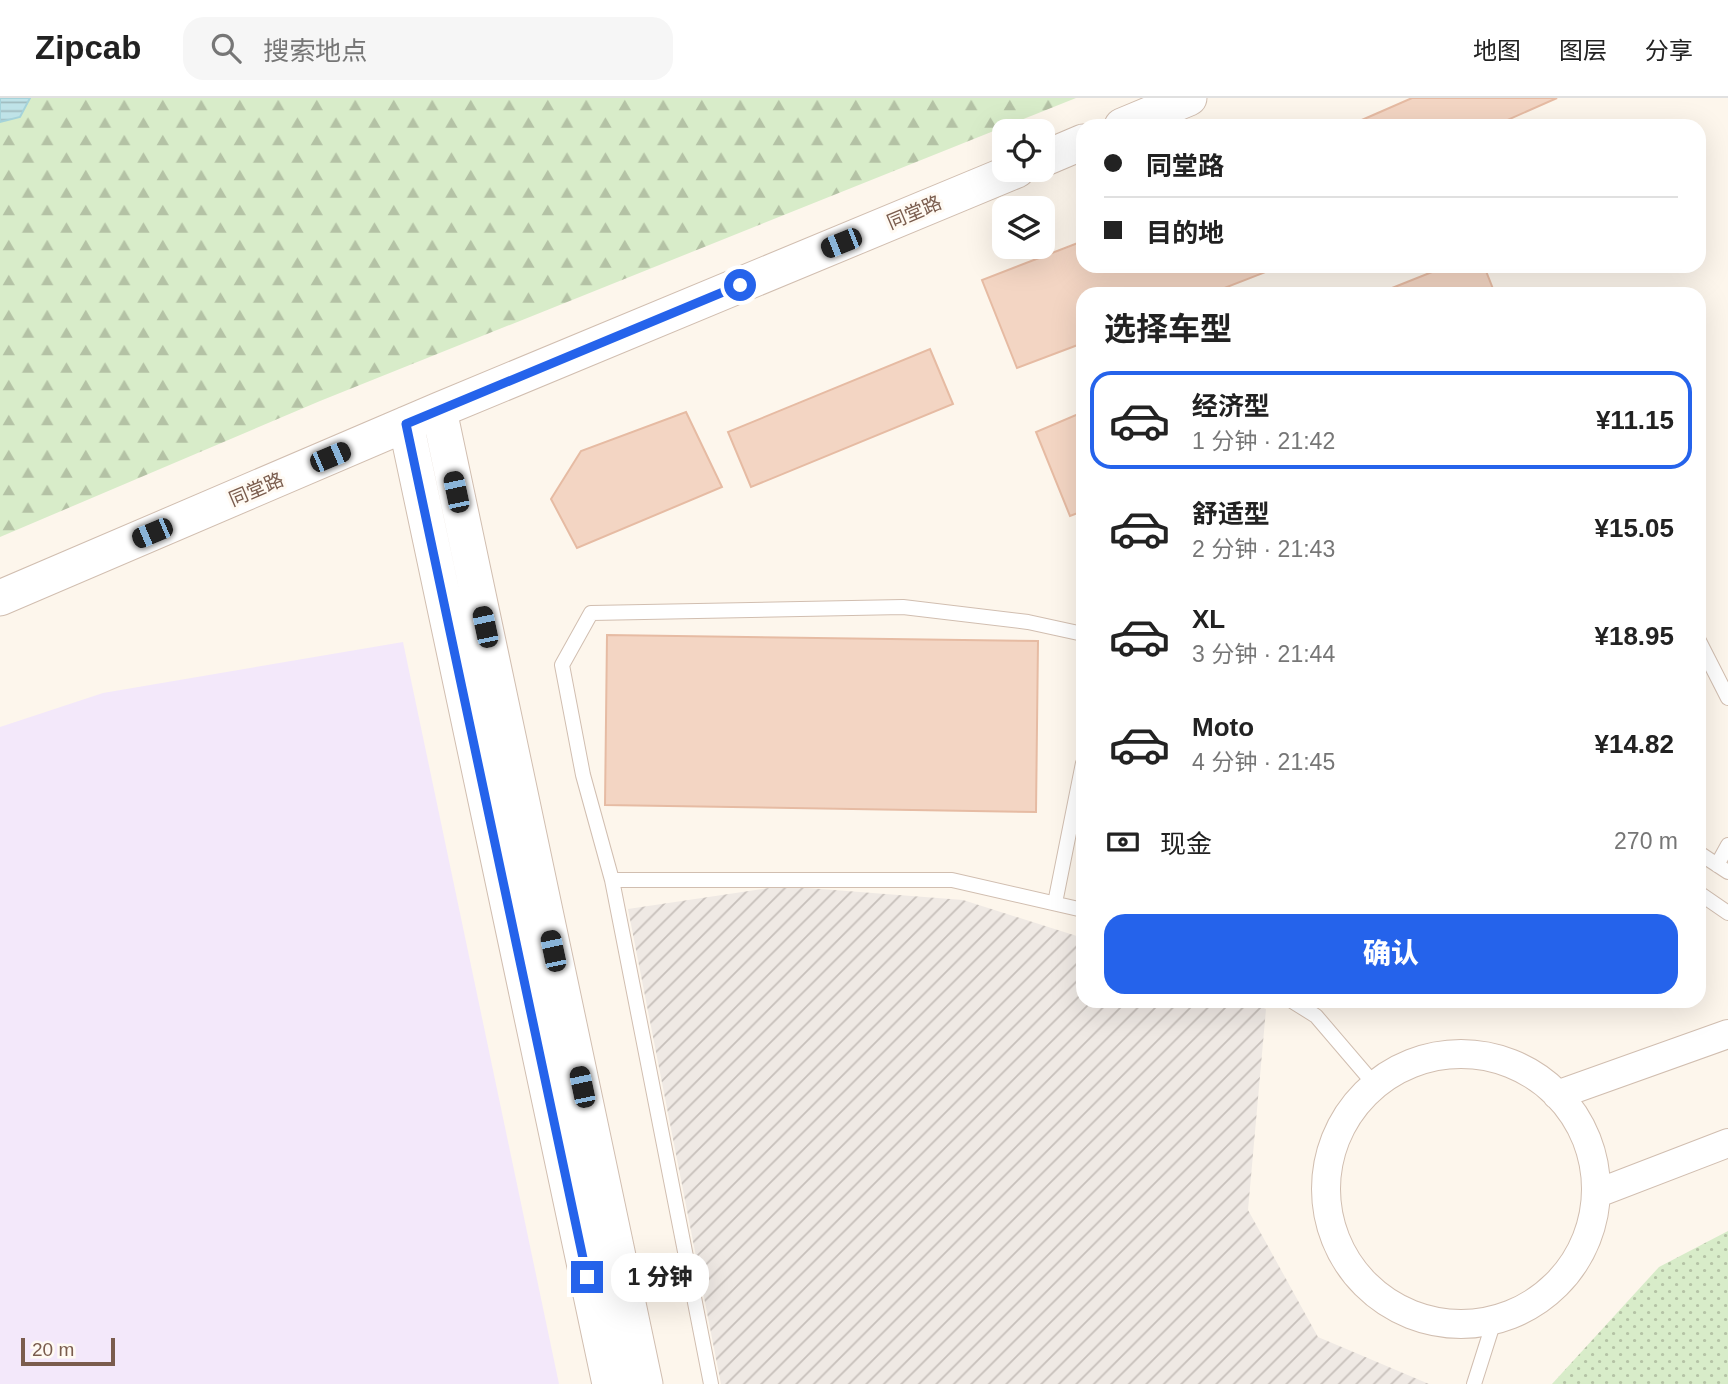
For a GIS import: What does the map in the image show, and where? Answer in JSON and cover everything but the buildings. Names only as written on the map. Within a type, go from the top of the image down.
[{"type":"street","points":[[1139,119],[1189,98]]},
{"type":"street","points":[[1055,154],[1076,145]]},
{"type":"street","name":"同堂路","points":[[0,598],[439,410],[992,180]]},
{"type":"street","points":[[439,410],[645,1384]]},
{"type":"street","points":[[406,424],[610,1384]]},
{"type":"street","points":[[1557,1095],[1728,1034]]},
{"type":"street","points":[[1452,1054],[1499,1059],[1533,1074],[1557,1095],[1568,1105],[1591,1147],[1598,1194],[1588,1240],[1563,1280],[1526,1309],[1494,1321],[1447,1324],[1401,1311],[1363,1284],[1336,1244],[1329,1222],[1326,1174],[1338,1129],[1366,1091],[1406,1065],[1452,1054]]},
{"type":"street","points":[[1598,1194],[1728,1143]]},
{"type":"lane","points":[[711,1384],[612,880],[583,775],[562,665],[591,613],[903,607],[1028,622],[1076,632]]},
{"type":"lane","points":[[1706,654],[1728,698]]},
{"type":"lane","points":[[1055,903],[1076,798]]},
{"type":"lane","points":[[1706,857],[1723,868],[1728,845]]},
{"type":"lane","points":[[612,880],[952,880],[1076,908]]},
{"type":"lane","points":[[1706,898],[1728,913]]},
{"type":"lane","points":[[1303,1008],[1316,1016],[1375,1085]]},
{"type":"lane","points":[[1474,1384],[1494,1321]]},
{"type":"shaded area","points":[[403,642],[559,1384],[0,1384],[0,727],[103,693]]},
{"type":"shaded area","points":[[782,886],[963,900],[1076,936],[1076,1008],[1266,1009],[1248,1210],[1318,1337],[1429,1384],[721,1384],[628,909]]},
{"type":"green space","points":[[0,98],[1076,98],[1024,119],[992,119],[992,132],[320,401],[0,537]]},
{"type":"green space","points":[[1728,1231],[1728,1384],[1552,1384],[1659,1267]]},
{"type":"water","points":[[0,98],[30,98],[20,117],[0,122]]},
{"type":"route","points":[[587,1277],[406,424],[740,285]]}]
